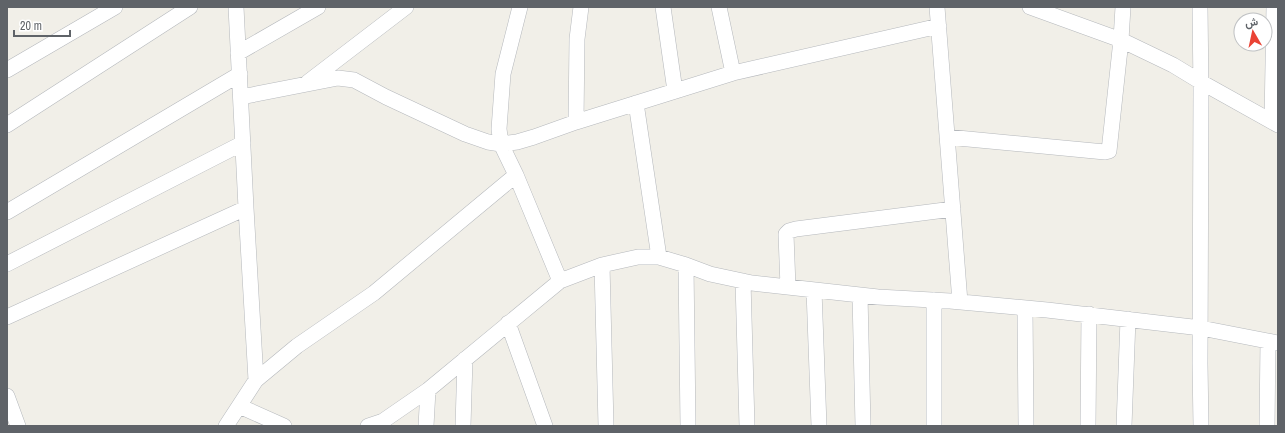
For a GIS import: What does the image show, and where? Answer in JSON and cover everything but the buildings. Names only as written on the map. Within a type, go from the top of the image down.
[{"type":"street","points":[[7,70],[115,7]]},
{"type":"street","points":[[7,125],[190,7]]},
{"type":"street","points":[[236,7],[256,380]]},
{"type":"street","points":[[238,53],[318,7]]},
{"type":"street","points":[[306,84],[406,7]]},
{"type":"street","points":[[520,7],[503,74],[499,129],[501,144],[516,175],[560,281]]},
{"type":"street","points":[[576,122],[577,39],[581,7]]},
{"type":"street","points":[[663,7],[675,91]]},
{"type":"street","points":[[719,7],[733,73]]},
{"type":"street","points":[[937,7],[960,302]]},
{"type":"street","points":[[948,137],[1052,148],[1105,152],[1109,151],[1121,40],[1123,7]]},
{"type":"street","points":[[1200,7],[1201,426]]},
{"type":"street","points":[[1035,8],[1121,40],[1173,65],[1275,123],[1274,7]]},
{"type":"street","points":[[241,97],[338,78],[354,80],[386,97],[465,134],[488,142],[501,144],[522,140],[733,73],[939,26]]},
{"type":"street","points":[[7,212],[240,74]]},
{"type":"street","points":[[636,103],[659,257]]},
{"type":"street","points":[[7,264],[243,143]]},
{"type":"street","points":[[226,426],[256,380],[297,346],[374,293],[516,175]]},
{"type":"street","points":[[7,318],[246,208]]},
{"type":"street","points":[[788,287],[786,234],[789,231],[953,209]]},
{"type":"street","points":[[368,426],[383,421],[428,390],[560,281],[602,265],[638,257],[659,257],[710,274],[743,281],[860,295],[960,302],[1089,314],[1201,328],[1273,342],[1267,426]]},
{"type":"street","points":[[602,265],[606,426]]},
{"type":"street","points":[[686,265],[688,426]]},
{"type":"street","points":[[743,281],[747,426]]},
{"type":"street","points":[[814,290],[819,426]]},
{"type":"street","points":[[860,295],[863,426]]},
{"type":"street","points":[[934,300],[934,426]]},
{"type":"street","points":[[1025,308],[1026,426]]},
{"type":"street","points":[[1088,426],[1089,314]]},
{"type":"street","points":[[1124,426],[1128,319]]},
{"type":"street","points":[[508,323],[545,426]]},
{"type":"street","points":[[463,426],[465,359]]},
{"type":"street","points":[[426,426],[428,390]]},
{"type":"street","points":[[7,396],[18,426]]},
{"type":"street","points":[[239,406],[284,426]]}]
